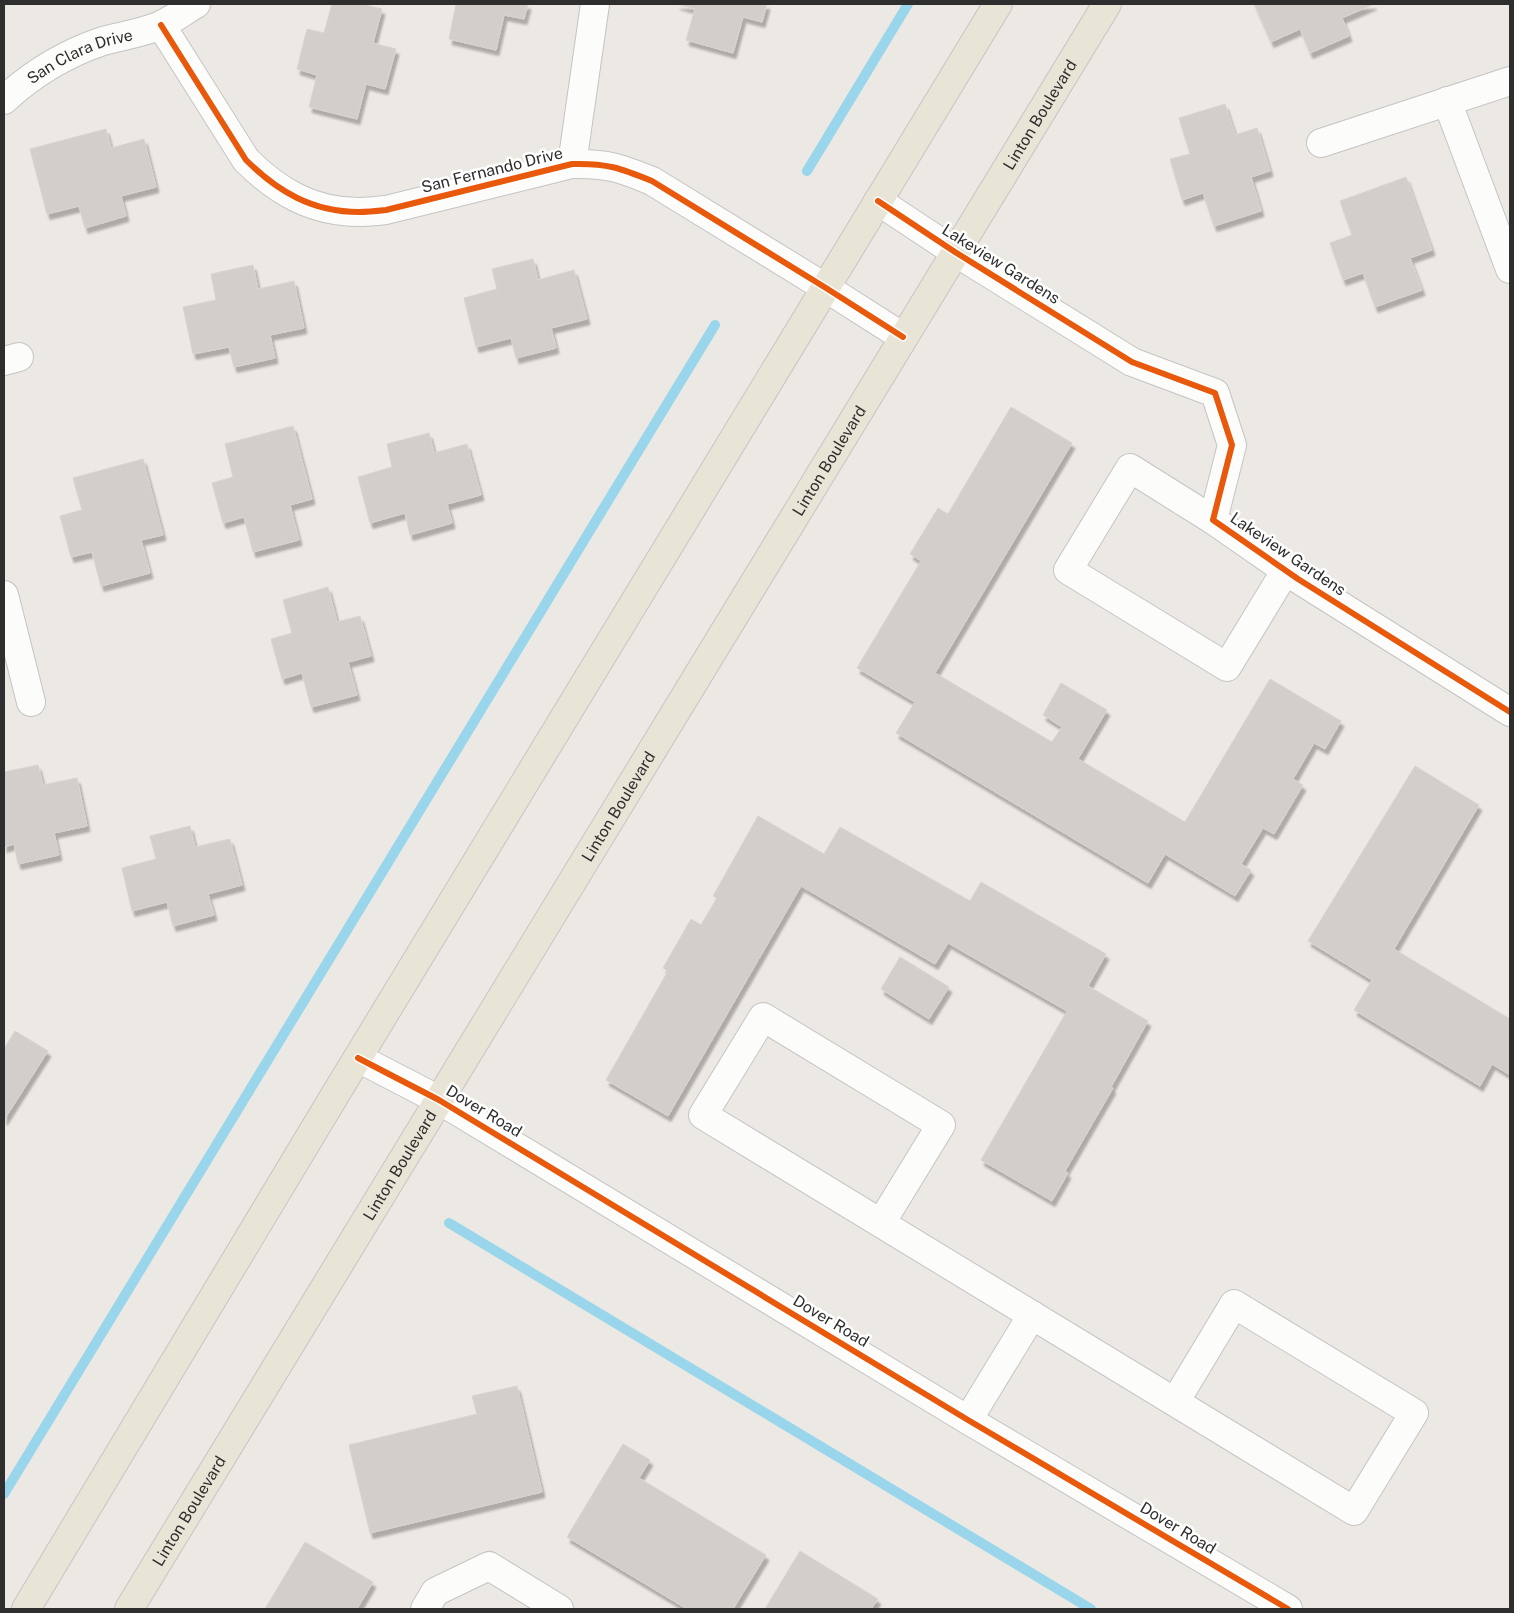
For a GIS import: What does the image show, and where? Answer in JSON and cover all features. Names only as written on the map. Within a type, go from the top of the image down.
[{"type":"main road","points":[[26,1609],[998,4]]},
{"type":"main road","name":"Linton Boulevard","points":[[129,1609],[1107,4]]},
{"type":"street","name":"San Clara Drive","points":[[4,100],[18,87],[58,60],[103,42],[161,25],[196,4]]},
{"type":"street","name":"San Fernando Drive","points":[[572,164],[595,4]]},
{"type":"street","name":"San Fernando Drive","points":[[161,25],[246,160],[286,193],[309,204],[334,211],[386,210],[572,164],[597,164],[622,168],[652,181],[903,337]]},
{"type":"street","points":[[1321,143],[1510,81]]},
{"type":"street","points":[[1448,101],[1510,269]]},
{"type":"street","name":"Lakeview Gardens","points":[[878,201],[955,252],[1132,362],[1215,393],[1232,445],[1214,520],[1286,570],[1510,712]]},
{"type":"street","points":[[1214,520],[1130,468],[1068,570],[1227,667],[1286,570]]},
{"type":"street","points":[[4,596],[31,702]]},
{"type":"street","points":[[881,1223],[941,1125],[763,1017],[704,1115],[881,1223],[1032,1315],[1354,1511],[1414,1413],[1234,1304],[1175,1402]]},
{"type":"street","name":"Dover Road","points":[[358,1058],[439,1100],[968,1420],[1288,1609]]},
{"type":"street","points":[[968,1420],[1032,1315]]},
{"type":"street","points":[[425,1609],[436,1592],[490,1566],[559,1609]]},
{"type":"building","points":[[332,4],[361,4],[382,9],[373,43],[396,49],[385,89],[366,84],[357,119],[309,107],[317,75],[297,69],[307,29],[324,33]]},
{"type":"building","points":[[456,4],[528,4],[524,19],[504,15],[496,50],[449,39]]},
{"type":"building","points":[[677,4],[767,4],[762,22],[743,17],[733,53],[686,40],[695,9]]},
{"type":"building","points":[[1254,4],[1374,4],[1342,18],[1349,36],[1310,53],[1300,29],[1271,42]]},
{"type":"building","points":[[1225,104],[1235,135],[1257,128],[1270,171],[1251,177],[1261,211],[1214,226],[1203,193],[1182,200],[1170,159],[1190,154],[1179,118]]},
{"type":"building","points":[[106,129],[111,148],[144,139],[156,187],[121,196],[126,216],[85,228],[79,206],[47,214],[30,149]]},
{"type":"building","points":[[1406,177],[1432,250],[1410,258],[1422,290],[1375,307],[1363,273],[1343,280],[1330,243],[1352,235],[1340,201]]},
{"type":"building","points":[[533,259],[538,280],[574,270],[587,319],[551,328],[556,348],[516,358],[511,338],[476,347],[464,298],[497,289],[492,269]]},
{"type":"building","points":[[253,265],[258,289],[294,281],[304,328],[270,335],[275,358],[234,367],[229,347],[193,354],[183,307],[216,300],[211,274]]},
{"type":"building","points":[[1011,407],[1072,443],[935,673],[1052,742],[1062,727],[1043,715],[1061,683],[1107,710],[1078,759],[1185,822],[1270,679],[1341,721],[1325,749],[1314,743],[1293,779],[1303,785],[1274,834],[1263,828],[1241,864],[1251,870],[1235,896],[1165,854],[1148,883],[896,733],[915,702],[857,668],[921,561],[910,554],[938,508],[948,514]]},
{"type":"building","points":[[293,426],[312,499],[290,505],[299,540],[253,552],[244,517],[223,523],[212,483],[233,477],[225,444]]},
{"type":"building","points":[[429,433],[434,453],[467,444],[481,495],[447,504],[452,523],[410,535],[405,513],[370,523],[358,477],[392,467],[387,444]]},
{"type":"building","points":[[143,459],[163,535],[141,540],[150,573],[101,586],[92,552],[71,557],[60,516],[82,510],[73,478]]},
{"type":"building","points":[[328,587],[337,622],[360,616],[371,656],[348,662],[357,695],[311,707],[302,673],[282,679],[271,639],[292,633],[283,600]]},
{"type":"building","points":[[38,765],[43,785],[77,778],[87,826],[54,833],[59,855],[18,864],[14,844],[4,847],[4,772]]},
{"type":"building","points":[[1415,766],[1479,805],[1394,949],[1510,1019],[1510,1075],[1492,1064],[1480,1086],[1354,1010],[1372,980],[1308,941]]},
{"type":"building","points":[[758,816],[824,854],[840,827],[970,901],[981,882],[1106,954],[1088,986],[1148,1021],[1111,1087],[1113,1088],[1065,1171],[1068,1173],[1052,1201],[981,1160],[1067,1011],[948,943],[935,964],[801,886],[668,1116],[606,1080],[668,971],[663,968],[691,919],[701,925],[717,898],[713,896]]},
{"type":"building","points":[[190,826],[195,847],[230,839],[242,885],[208,894],[214,915],[173,926],[167,902],[132,911],[122,868],[156,859],[150,836]]},
{"type":"building","points":[[900,957],[949,987],[929,1019],[881,989]]},
{"type":"building","points":[[15,1031],[48,1051],[4,1120],[4,1049]]},
{"type":"building","points":[[517,1386],[542,1492],[370,1533],[349,1445],[477,1414],[472,1396]]},
{"type":"building","points":[[623,1444],[650,1460],[639,1478],[766,1555],[733,1609],[687,1609],[567,1537]]},
{"type":"building","points":[[305,1542],[373,1582],[357,1609],[265,1609]]},
{"type":"building","points":[[800,1551],[878,1599],[871,1609],[765,1609]]},
{"type":"waterway","points":[[807,171],[908,4]]},
{"type":"waterway","points":[[4,1494],[715,325]]},
{"type":"waterway","points":[[449,1223],[1091,1609]]},
{"type":"cycle path","points":[[161,25],[246,160],[284,191],[311,204],[342,211],[386,210],[572,164],[595,164],[613,167],[652,181],[903,337]]},
{"type":"cycle path","points":[[878,201],[955,252],[1132,362],[1215,393],[1232,445],[1213,520],[1298,579],[1510,712]]},
{"type":"cycle path","points":[[358,1058],[439,1100],[968,1420],[1288,1609]]}]
